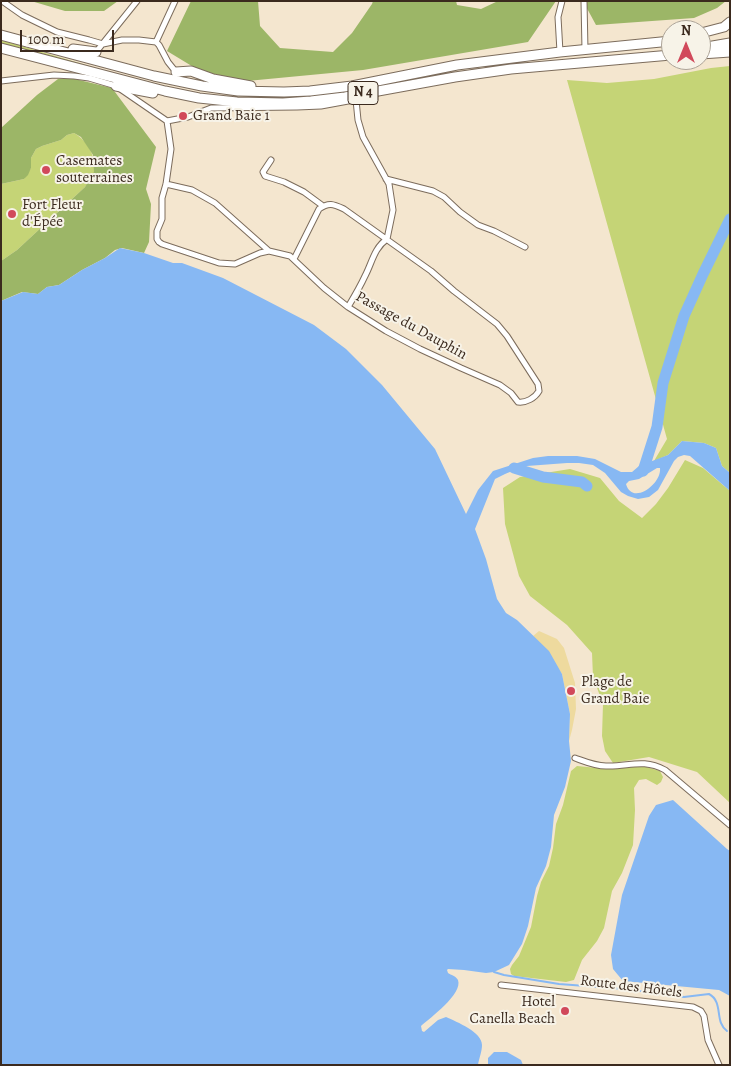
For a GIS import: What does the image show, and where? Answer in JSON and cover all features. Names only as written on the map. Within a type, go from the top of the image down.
[{"type":"highway","points":[[711,31],[730,22]]},
{"type":"highway","points":[[711,34],[730,32]]},
{"type":"highway","name":"N 4","points":[[3,35],[154,76],[202,86],[238,91],[284,92],[352,86],[457,65],[560,52],[661,43]]},
{"type":"highway","points":[[28,42],[96,52]]},
{"type":"highway","points":[[711,46],[730,43]]},
{"type":"highway","name":"N 4","points":[[1,48],[165,91],[199,98],[237,102],[283,103],[345,96],[511,69],[661,55]]},
{"type":"highway","points":[[711,53],[730,52]]},
{"type":"highway","points":[[176,72],[191,71],[213,79],[284,92]]},
{"type":"highway","points":[[116,86],[154,93],[165,91]]},
{"type":"street","points":[[2,1],[22,15],[57,32],[104,44],[122,40],[156,42],[176,72]]},
{"type":"street","points":[[96,52],[137,1]]},
{"type":"street","points":[[156,42],[176,1]]},
{"type":"street","points":[[560,52],[558,17],[562,1]]},
{"type":"street","points":[[584,1],[585,50]]},
{"type":"street","points":[[1,81],[54,75],[89,78],[116,86],[167,121],[188,117],[211,108],[321,106],[436,84],[560,64]]},
{"type":"street","points":[[348,307],[365,277],[374,254],[381,243],[387,239],[393,210],[389,184],[363,137],[358,120],[356,100]]},
{"type":"street","points":[[166,184],[192,190],[215,203],[269,251],[236,264],[219,264],[158,242],[156,232],[162,219],[162,198],[171,149],[167,121]]},
{"type":"street","points":[[271,160],[264,172],[265,176],[284,182],[304,192],[323,206]]},
{"type":"street","points":[[386,179],[433,191],[444,197],[460,212],[478,224],[525,247]]},
{"type":"street","points":[[294,259],[319,209],[323,206],[333,204],[344,209],[387,239]]},
{"type":"street","name":"Passage du Dauphin","points":[[269,251],[290,256],[324,288],[348,307],[420,349],[500,385],[511,393],[518,402],[523,403],[536,396],[540,391],[538,384],[497,324],[431,271],[387,239]]},
{"type":"street","points":[[576,758],[588,764],[605,766],[638,763],[656,765],[665,770],[730,825]]},
{"type":"street","name":"Route des Hôtels","points":[[501,985],[693,1007],[701,1011],[704,1016],[708,1040],[719,1065]]},
{"type":"green space","points":[[31,1],[118,1],[104,11],[65,11]]},
{"type":"green space","points":[[191,1],[258,1],[260,26],[280,48],[333,52],[352,33],[373,1],[456,1],[457,5],[481,9],[498,1],[556,1],[528,42],[363,70],[247,81],[200,71],[167,51]]},
{"type":"green space","points":[[583,1],[726,1],[717,8],[694,18],[596,25]]},
{"type":"green space","points":[[1,40],[103,70],[1,43]]},
{"type":"green space","points":[[730,66],[730,473],[722,466],[716,448],[704,443],[682,441],[668,455],[654,461],[667,439],[567,80],[607,83],[654,79],[701,70],[711,70],[711,68]]},
{"type":"green space","points":[[58,79],[75,79],[112,88],[156,147],[146,189],[151,204],[149,242],[144,253],[122,248],[115,250],[59,285],[47,287],[38,294],[22,292],[1,301],[1,261],[17,250],[85,187],[94,172],[93,155],[81,137],[74,133],[36,149],[31,158],[31,168],[24,179],[1,184],[1,128],[37,95]]},
{"type":"green space","points":[[74,133],[83,140],[93,156],[95,168],[92,178],[85,187],[17,250],[1,261],[1,184],[24,179],[31,168],[31,158],[36,149]]},
{"type":"green space","points":[[685,460],[703,468],[730,491],[730,803],[697,772],[649,757],[613,763],[605,751],[602,736],[603,704],[593,677],[592,653],[567,625],[530,596],[519,576],[505,524],[503,488],[520,477],[570,469],[600,478],[619,501],[642,518],[668,488]]},
{"type":"green space","points":[[577,766],[608,769],[643,766],[660,771],[663,777],[657,785],[646,779],[639,780],[634,788],[633,845],[622,873],[612,891],[604,928],[597,941],[582,960],[574,980],[566,982],[514,976],[511,974],[510,969],[519,956],[531,927],[541,882],[549,866],[556,824],[563,805],[571,771]]},
{"type":"sand","name":"Plage de Grand Baie","points":[[539,631],[557,639],[564,648],[575,683],[576,709],[569,741],[570,714],[562,674],[533,636]]},
{"type":"water","points":[[120,248],[144,253],[173,263],[182,263],[223,278],[314,325],[346,349],[382,385],[435,449],[466,514],[478,490],[493,471],[533,458],[577,456],[595,459],[621,472],[632,472],[639,466],[668,455],[682,441],[704,443],[716,448],[722,466],[730,473],[730,491],[690,456],[684,455],[674,461],[658,490],[649,497],[638,499],[621,492],[605,473],[593,465],[579,463],[527,466],[495,479],[475,529],[497,599],[506,613],[517,620],[549,651],[562,674],[570,714],[569,741],[571,761],[565,787],[554,815],[551,847],[546,866],[536,888],[522,944],[509,965],[494,972],[486,973],[448,969],[448,973],[458,980],[456,992],[445,1005],[421,1026],[424,1032],[438,1020],[446,1017],[474,1032],[481,1040],[482,1045],[478,1065],[1,1065],[1,301],[23,292],[38,294],[47,287],[59,285]],"holes":[[[660,468],[659,474],[652,486],[640,493],[634,493],[629,490],[626,484],[629,481],[639,479]]]},
{"type":"water","points":[[673,800],[730,851],[730,996],[719,990],[623,981],[613,969],[611,955],[622,895],[649,816],[656,805]]},
{"type":"water","points":[[494,1052],[507,1052],[521,1060],[523,1065],[488,1065],[488,1058]]},
{"type":"waterway","points":[[643,471],[657,427],[663,383],[684,316],[730,219]]},
{"type":"waterway","points":[[514,468],[543,477],[582,482],[587,486]]},
{"type":"waterway","points":[[494,972],[559,984],[626,989],[684,997],[709,994],[716,1002],[721,1023],[727,1031]]},
{"type":"place","name":"Grand Baie 1","points":[[183,116]]},
{"type":"place","name":"Casemates souterraines","points":[[46,170]]},
{"type":"place","name":"Fort Fleur d'Épée","points":[[12,214]]},
{"type":"place","name":"Plage de Grand Baie","points":[[571,691]]},
{"type":"place","name":"Hotel Canella Beach","points":[[565,1011]]}]
